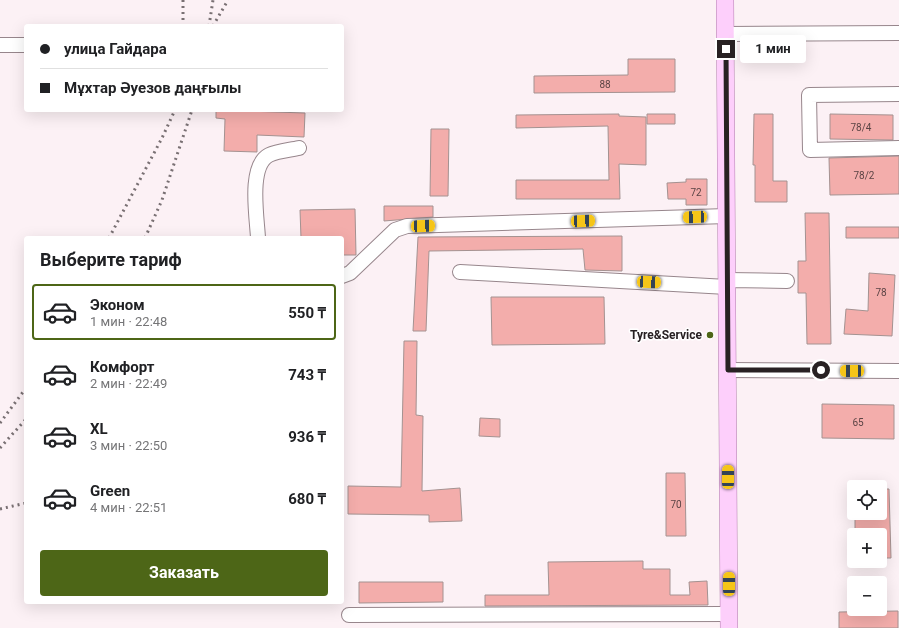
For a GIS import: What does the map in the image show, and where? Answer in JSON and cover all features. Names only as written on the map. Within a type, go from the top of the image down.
[{"type":"main road","points":[[725,0],[729,621]]},
{"type":"street","points":[[726,34],[899,33]]},
{"type":"street","points":[[0,45],[24,45]]},
{"type":"street","points":[[899,94],[809,95],[810,150],[899,148]]},
{"type":"street","points":[[258,236],[256,174],[260,162],[269,155],[299,148]]},
{"type":"street","points":[[344,275],[350,273],[395,230],[407,226],[727,216]]},
{"type":"street","points":[[460,272],[727,283],[787,281]]},
{"type":"street","points":[[728,370],[899,371]]},
{"type":"street","points":[[349,615],[729,621]]},
{"type":"building","points":[[628,59],[675,59],[675,92],[534,93],[534,76],[628,75]]},
{"type":"building","points":[[216,112],[305,113],[304,137],[257,135],[257,152],[224,151],[225,119],[216,118]]},
{"type":"building","points":[[619,114],[619,116],[646,117],[646,165],[619,164],[620,199],[516,199],[516,180],[609,180],[608,126],[516,128],[516,115]]},
{"type":"building","points":[[647,114],[675,114],[675,124],[647,124]]},
{"type":"building","points":[[754,114],[773,114],[773,181],[787,181],[787,202],[755,202],[755,165],[753,165]]},
{"type":"building","points":[[830,114],[893,115],[893,140],[830,139]]},
{"type":"building","points":[[431,129],[449,129],[448,196],[430,196]]},
{"type":"building","points":[[899,156],[899,194],[830,195],[829,158]]},
{"type":"building","points":[[686,179],[707,179],[707,205],[686,205],[686,199],[668,199],[667,183],[686,182]]},
{"type":"building","points":[[384,206],[433,206],[433,217],[384,221]]},
{"type":"building","points":[[355,209],[356,255],[344,255],[344,236],[301,236],[300,210]]},
{"type":"building","points":[[805,213],[829,213],[831,344],[807,344],[806,293],[798,293],[798,261],[806,261]]},
{"type":"building","points":[[846,227],[899,227],[899,238],[846,238]]},
{"type":"building","points":[[622,236],[622,271],[585,270],[583,249],[429,251],[426,331],[413,331],[418,237]]},
{"type":"building","points":[[869,273],[895,275],[892,336],[844,334],[846,309],[868,311]]},
{"type":"building","points":[[491,297],[604,297],[605,344],[492,345]]},
{"type":"building","points":[[404,341],[417,341],[416,415],[423,416],[422,491],[460,488],[462,521],[429,522],[429,515],[348,514],[348,486],[401,487]]},
{"type":"building","points":[[822,404],[894,405],[894,439],[822,438]]},
{"type":"building","points":[[480,418],[500,419],[500,437],[479,436]]},
{"type":"building","points":[[666,473],[685,473],[686,536],[666,536]]},
{"type":"building","points":[[887,489],[889,489],[891,558],[887,558],[887,528],[855,528],[855,520],[887,520]]},
{"type":"building","points":[[643,561],[643,569],[670,569],[670,595],[690,595],[689,582],[707,581],[708,605],[485,606],[485,595],[549,595],[548,562]]},
{"type":"building","points":[[359,582],[443,582],[443,602],[359,603]]},
{"type":"building","points":[[887,611],[898,611],[898,628],[839,628],[839,612],[847,612],[847,616],[887,616]]},
{"type":"railway","points":[[183,0],[183,24]]},
{"type":"railway","points":[[209,24],[213,0]]},
{"type":"railway","points":[[214,24],[228,0]]},
{"type":"railway","points":[[110,236],[174,112]]},
{"type":"railway","points":[[146,236],[162,200],[191,112]]},
{"type":"railway","points":[[0,423],[24,391]]},
{"type":"railway","points":[[0,448],[24,421]]},
{"type":"railway","points":[[0,509],[24,503]]},
{"type":"place","name":"Tyre&Service","points":[[710,335]]},
{"type":"route","points":[[726,49],[728,370],[821,370]]}]
